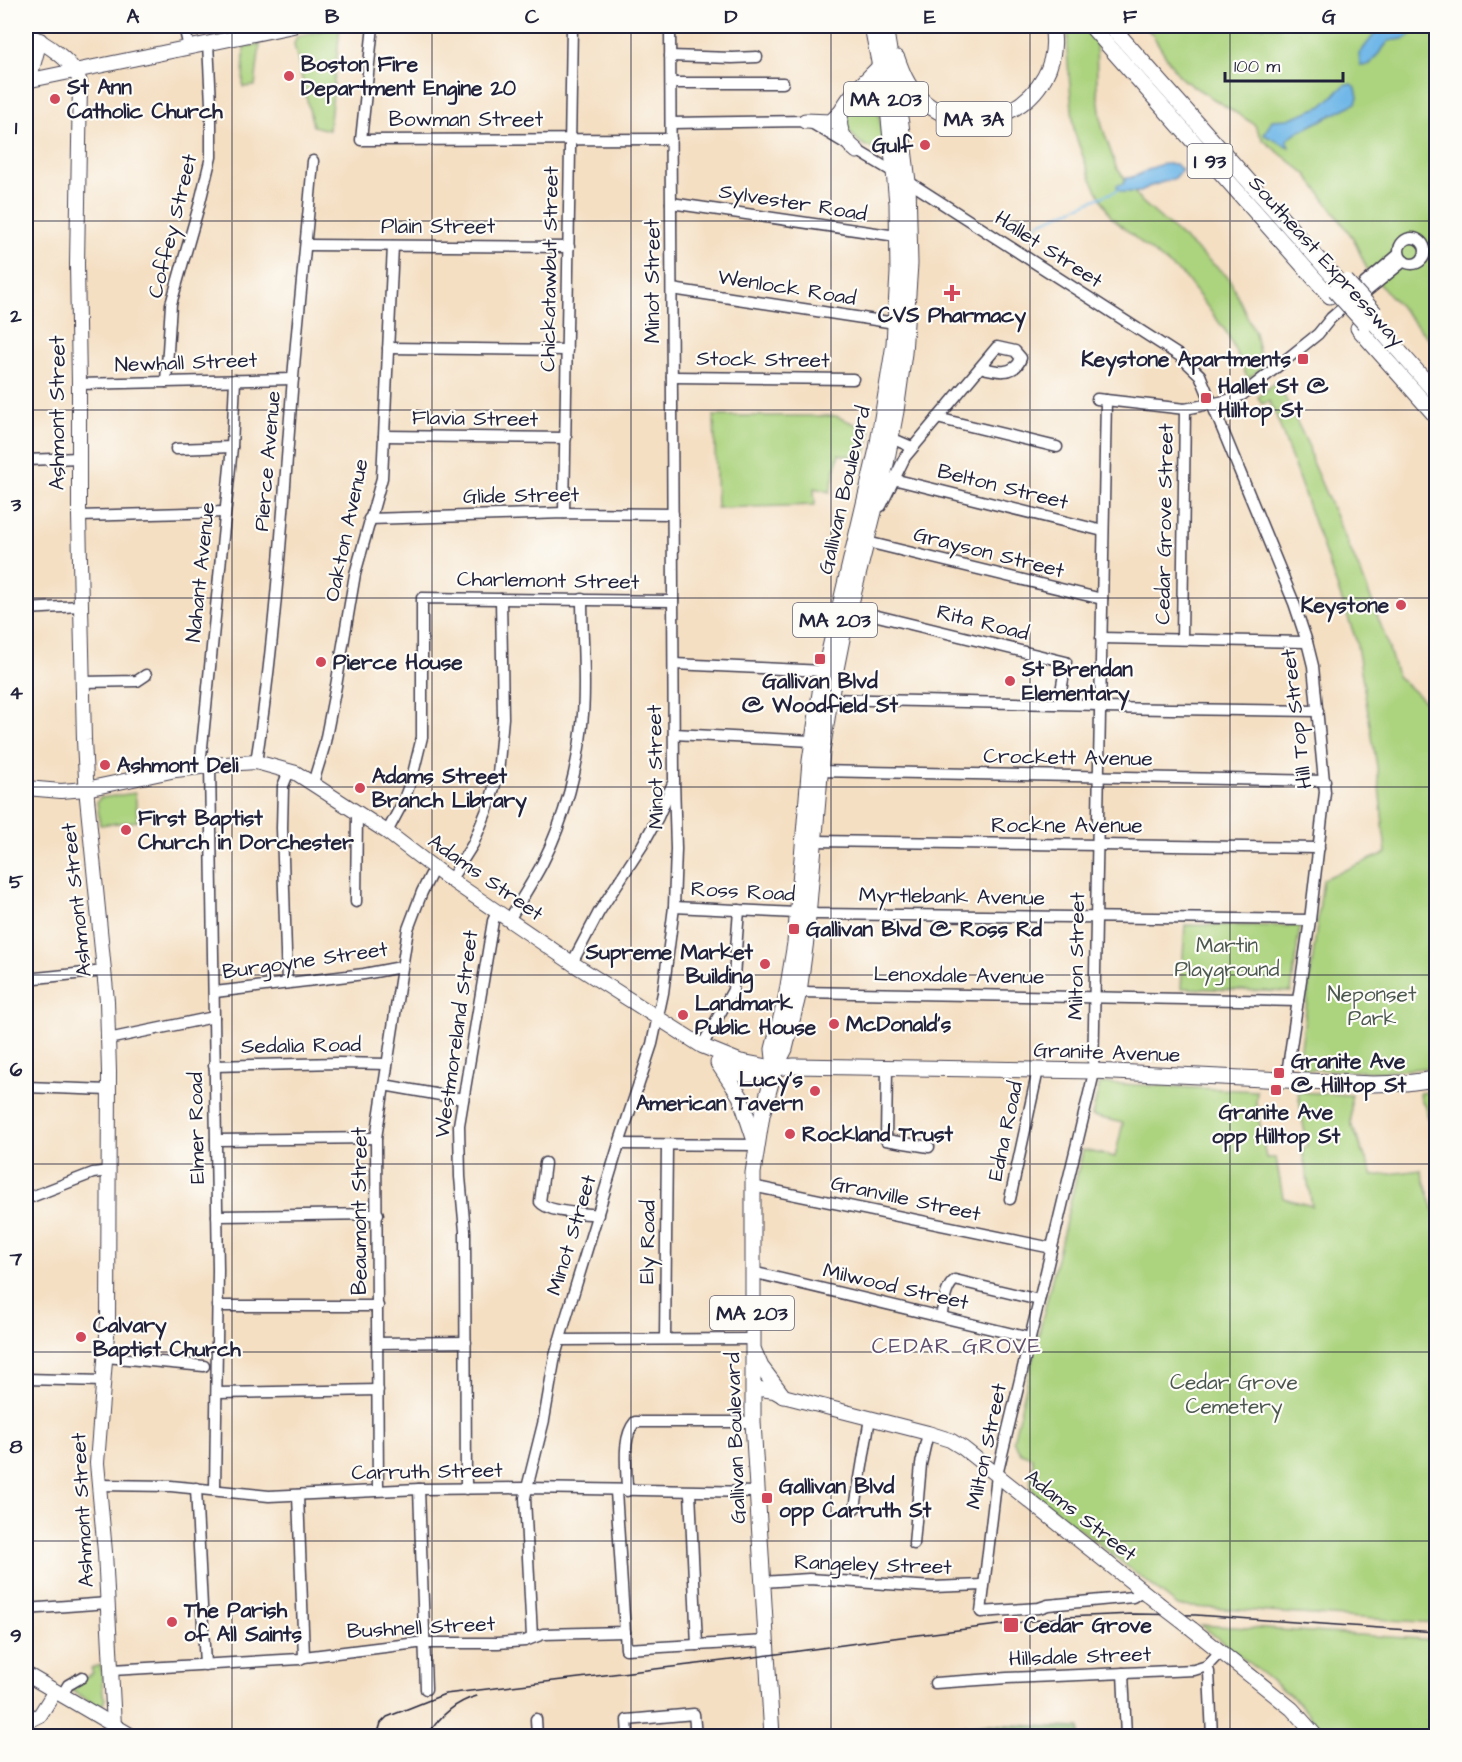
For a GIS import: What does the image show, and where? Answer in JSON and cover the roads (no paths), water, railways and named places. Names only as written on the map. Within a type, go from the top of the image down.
[{"type":"highway","name":"Gallivan Boulevard","points":[[872,26],[901,178]]},
{"type":"highway","name":"Gallivan Boulevard","points":[[775,1068],[773,1049],[803,913],[814,841],[815,771],[812,741],[869,535],[891,438],[904,352],[909,294],[901,178],[901,123],[886,26]]},
{"type":"highway","name":"MA 3A","points":[[886,26],[905,78],[916,94],[930,106],[943,112],[961,118],[975,119],[995,117],[1014,109],[1025,102],[1040,86],[1053,60],[1052,26]]},
{"type":"highway","name":"Southeast Expressway","points":[[1091,26],[1367,320],[1437,416]]},
{"type":"highway","name":"I 93","points":[[1101,26],[1338,288]]},
{"type":"highway","name":"I 93","points":[[1111,26],[1338,288]]},
{"type":"highway","name":"Southeast Expressway","points":[[1121,26],[1338,288],[1367,320],[1437,382]]},
{"type":"highway","points":[[802,122],[831,122],[880,65]]},
{"type":"highway","points":[[841,112],[839,122],[842,134],[857,151]]},
{"type":"highway","name":"Gallivan Boulevard","points":[[771,1736],[753,1422],[752,1186],[756,1145],[775,1068],[785,1050],[799,992],[815,771],[824,699],[824,671],[883,475],[885,408],[904,237]]},
{"type":"highway","name":"I 93","points":[[1367,320],[1437,393]]},
{"type":"highway","name":"I 93","points":[[1367,320],[1437,405]]},
{"type":"highway","points":[[718,1063],[740,1096],[756,1145]]},
{"type":"highway","name":"Granite Avenue","points":[[775,1068],[794,1066],[1093,1071],[1387,1084],[1437,1079]]},
{"type":"highway","points":[[752,1344],[761,1367],[783,1396]]},
{"type":"main road","points":[[40,40],[27,81],[290,26]]},
{"type":"main road","points":[[26,34],[40,40],[75,71]]},
{"type":"main road","name":"Ashmont Street","points":[[75,71],[80,83],[77,264],[80,606],[87,789],[105,971],[109,1090],[109,1311],[97,1446],[98,1485],[111,1670],[122,1732]]},
{"type":"main road","name":"Adams Street","points":[[26,788],[61,791],[87,789],[205,766],[256,762],[289,771],[313,783],[387,832],[434,868],[572,963],[702,1046],[739,1061],[775,1068]]},
{"type":"main road","name":"Adams Street","points":[[702,1046],[718,1063],[732,1072],[752,1076],[775,1068]]},
{"type":"main road","name":"Adams Street","points":[[753,1393],[774,1391],[783,1396],[928,1433],[957,1444],[1292,1709],[1316,1737]]},
{"type":"main road","points":[[26,1674],[122,1732]]},
{"type":"main road","points":[[26,1722],[40,1715],[58,1693]]},
{"type":"street","points":[[184,26],[189,48]]},
{"type":"street","name":"Bowman Street","points":[[373,26],[361,140],[671,139]]},
{"type":"street","name":"Chickatawbut Street","points":[[564,513],[572,26]]},
{"type":"street","name":"Minot Street","points":[[532,1637],[526,1488],[544,1420],[560,1341],[619,1144],[652,1044],[663,993],[674,907],[676,849],[670,26]]},
{"type":"street","name":"Coffey Street","points":[[166,382],[171,304],[199,206],[210,156],[211,104],[208,43]]},
{"type":"street","points":[[670,56],[757,57]]},
{"type":"street","points":[[671,83],[783,83]]},
{"type":"street","name":"Hallet Street","points":[[671,123],[802,122],[857,151],[901,178],[1185,360],[1200,375],[1212,404]]},
{"type":"street","name":"Pierce Avenue","points":[[256,762],[265,703],[290,446],[293,379],[313,161]]},
{"type":"street","name":"Sylvester Road","points":[[672,203],[870,234],[904,237]]},
{"type":"street","name":"Plain Street","points":[[306,245],[569,247]]},
{"type":"street","name":"Oakton Avenue","points":[[313,783],[326,736],[345,642],[355,574],[382,478],[393,246]]},
{"type":"street","points":[[1185,409],[1238,397],[1255,387],[1318,334],[1331,318],[1355,297],[1365,283],[1402,257]]},
{"type":"street","name":"Wenlock Road","points":[[672,289],[895,323]]},
{"type":"street","name":"Gallivan Boulevard","points":[[883,475],[912,447],[937,418],[980,367],[997,347],[1005,348],[1018,354],[1021,358],[1013,370],[994,371],[980,367]]},
{"type":"street","points":[[388,348],[567,350]]},
{"type":"street","name":"Stock Street","points":[[672,378],[853,379]]},
{"type":"street","name":"Newhall Street","points":[[79,384],[293,379]]},
{"type":"street","name":"Nahant Avenue","points":[[205,766],[232,447],[235,380]]},
{"type":"street","name":"Milton Street","points":[[1143,1590],[1133,1597],[986,1613],[981,1609],[997,1475],[1093,1071],[1103,531],[1102,399],[1185,409]]},
{"type":"street","name":"Hill Top Street","points":[[1212,404],[1294,603],[1307,642],[1318,711],[1325,781],[1310,921],[1286,1080]]},
{"type":"street","name":"Cedar Grove Street","points":[[1182,639],[1185,409]]},
{"type":"street","points":[[937,418],[1057,447]]},
{"type":"street","name":"Flavia Street","points":[[384,436],[566,438]]},
{"type":"street","points":[[891,438],[912,447]]},
{"type":"street","points":[[176,449],[232,447]]},
{"type":"street","points":[[26,460],[79,458]]},
{"type":"street","name":"Belton Street","points":[[883,475],[1103,531]]},
{"type":"street","points":[[79,516],[225,512]]},
{"type":"street","name":"Glide Street","points":[[369,519],[564,513],[673,514]]},
{"type":"street","name":"Grayson Street","points":[[869,535],[1102,599]]},
{"type":"street","name":"Charlemont Street","points":[[387,832],[402,804],[412,778],[422,737],[422,598],[674,601]]},
{"type":"street","points":[[451,879],[473,844],[489,805],[498,774],[503,718],[501,598]]},
{"type":"street","name":"Westmoreland Street","points":[[466,1489],[465,1231],[459,1125],[493,921],[503,916],[541,866],[564,810],[576,765],[583,714],[582,600]]},
{"type":"street","points":[[26,609],[80,606]]},
{"type":"street","name":"Rita Road","points":[[849,609],[1066,662],[1059,703]]},
{"type":"street","points":[[1101,638],[1307,642]]},
{"type":"street","points":[[674,664],[824,671]]},
{"type":"street","points":[[83,682],[137,681],[146,675]]},
{"type":"street","points":[[824,699],[1318,711]]},
{"type":"street","points":[[674,735],[812,741]]},
{"type":"street","name":"Elmer Road","points":[[205,766],[214,992],[217,1216],[215,1490]]},
{"type":"street","points":[[287,983],[282,828],[283,786],[289,771]]},
{"type":"street","name":"Crockett Avenue","points":[[815,771],[1325,781]]},
{"type":"street","points":[[572,963],[599,912],[642,846],[674,780]]},
{"type":"street","points":[[356,902],[357,813]]},
{"type":"street","name":"Rockne Avenue","points":[[814,841],[1318,848]]},
{"type":"street","name":"Beaumont Street","points":[[378,1490],[376,1138],[408,929],[434,868]]},
{"type":"street","name":"Ross Road","points":[[674,907],[803,913]]},
{"type":"street","points":[[702,1046],[733,990],[738,910]]},
{"type":"street","name":"Myrtlebank Avenue","points":[[803,913],[1310,921]]},
{"type":"street","name":"Burgoyne Street","points":[[214,992],[364,974],[401,967]]},
{"type":"street","points":[[26,979],[105,971]]},
{"type":"street","name":"Lenoxdale Avenue","points":[[799,992],[1298,1001]]},
{"type":"street","points":[[108,1039],[214,1017]]},
{"type":"street","name":"Sedalia Road","points":[[214,1066],[338,1062],[387,1064]]},
{"type":"street","points":[[887,1067],[886,1140],[929,1147]]},
{"type":"street","name":"Edna Road","points":[[1010,1199],[1038,1070]]},
{"type":"street","points":[[384,1085],[463,1099]]},
{"type":"street","points":[[26,1087],[109,1090]]},
{"type":"street","points":[[216,1140],[376,1138]]},
{"type":"street","points":[[619,1144],[756,1145]]},
{"type":"street","name":"Ely Road","points":[[665,1339],[667,1145]]},
{"type":"street","points":[[545,1163],[541,1205],[550,1209],[598,1215]]},
{"type":"street","points":[[26,1199],[96,1172],[109,1171]]},
{"type":"street","name":"Granville Street","points":[[752,1186],[1052,1248]]},
{"type":"street","points":[[217,1216],[378,1214]]},
{"type":"street","name":"Milwood Street","points":[[752,1272],[1030,1338]]},
{"type":"street","points":[[941,1316],[949,1287],[955,1280],[1039,1300]]},
{"type":"street","points":[[217,1306],[378,1306]]},
{"type":"street","points":[[560,1341],[665,1339],[752,1344]]},
{"type":"street","points":[[378,1343],[466,1342]]},
{"type":"street","points":[[106,1357],[204,1366]]},
{"type":"street","points":[[26,1380],[103,1381]]},
{"type":"street","points":[[217,1393],[378,1390]]},
{"type":"street","points":[[855,1508],[870,1418]]},
{"type":"street","points":[[753,1422],[635,1422],[629,1432],[622,1491],[624,1632],[626,1649],[766,1641]]},
{"type":"street","points":[[914,1544],[921,1464],[928,1433]]},
{"type":"street","name":"Carruth Street","points":[[98,1485],[196,1488],[269,1496],[378,1490],[526,1488],[757,1492]]},
{"type":"street","points":[[196,1488],[205,1665]]},
{"type":"street","points":[[419,1489],[426,1689]]},
{"type":"street","points":[[690,1492],[697,1645]]},
{"type":"street","points":[[298,1495],[304,1657]]},
{"type":"street","name":"Rangeley Street","points":[[762,1582],[809,1579],[933,1587],[983,1585]]},
{"type":"street","points":[[26,1609],[108,1603]]},
{"type":"street","name":"Bushnell Street","points":[[111,1670],[300,1659],[382,1647],[423,1644],[516,1642],[543,1634],[624,1632]]},
{"type":"street","points":[[1212,1737],[1207,1666],[1220,1652]]},
{"type":"street","name":"Hillsdale Street","points":[[935,1683],[1194,1670],[1207,1666]]},
{"type":"street","points":[[1123,1673],[1126,1737]]},
{"type":"street","points":[[58,1693],[82,1677]]},
{"type":"street","points":[[628,1737],[627,1720],[694,1714],[696,1737]]},
{"type":"street","points":[[536,1719],[537,1737]]},
{"type":"water","points":[[1381,26],[1416,26],[1408,37],[1389,41],[1370,64],[1360,65],[1359,54]]},
{"type":"water","points":[[1346,84],[1351,84],[1356,88],[1358,97],[1356,103],[1294,134],[1287,140],[1289,147],[1264,135],[1272,120],[1288,119],[1322,106]]},
{"type":"water","points":[[1176,164],[1182,170],[1175,178],[1148,187],[1141,192],[1121,192],[1117,188],[1117,185],[1123,184],[1126,178],[1137,176],[1155,166]]},
{"type":"waterway","points":[[1028,235],[1039,223],[1118,190]]},
{"type":"tram line","points":[[377,1736],[381,1723],[387,1717],[445,1694],[1064,1617],[1133,1614],[1196,1615],[1436,1632]]},
{"type":"tram line","points":[[427,1736],[448,1711],[461,1702],[477,1696]]},
{"type":"place","name":"Boston Fire Department Engine 20","points":[[289,76]]},
{"type":"place","name":"St Ann Catholic Church","points":[[55,99]]},
{"type":"place","name":"Gulf","points":[[925,145]]},
{"type":"place","name":"CVS Pharmacy","points":[[952,293]]},
{"type":"place","name":"Keystone Apartments","points":[[1303,359]]},
{"type":"place","name":"Hallet St @ Hilltop St","points":[[1206,398]]},
{"type":"place","name":"Keystone","points":[[1401,605]]},
{"type":"place","name":"Gallivan Blvd @ Woodfield St","points":[[820,659]]},
{"type":"place","name":"Pierce House","points":[[321,662]]},
{"type":"place","name":"St Brendan Elementary","points":[[1010,681]]},
{"type":"place","name":"Ashmont Deli","points":[[105,765]]},
{"type":"place","name":"Adams Street Branch Library","points":[[360,788]]},
{"type":"place","name":"First Baptist Church in Dorchester","points":[[126,830]]},
{"type":"place","name":"Gallivan Blvd @ Ross Rd","points":[[794,929]]},
{"type":"place","name":"Supreme Market Building","points":[[765,964]]},
{"type":"place","name":"Landmark Public House","points":[[683,1015]]},
{"type":"place","name":"McDonald's","points":[[834,1024]]},
{"type":"place","name":"Granite Ave @ Hilltop St","points":[[1279,1073]]},
{"type":"place","name":"Granite Ave opp Hilltop St","points":[[1276,1090]]},
{"type":"place","name":"Lucy's American Tavern","points":[[815,1091]]},
{"type":"place","name":"Rockland Trust","points":[[790,1134]]},
{"type":"place","name":"Calvary Baptist Church","points":[[81,1337]]},
{"type":"place","name":"Gallivan Blvd opp Carruth St","points":[[767,1498]]},
{"type":"place","name":"The Parish of All Saints","points":[[172,1622]]},
{"type":"place","name":"Cedar Grove","points":[[1011,1625]]},
{"type":"district","name":"CEDAR GROVE","points":[[957,1345]]},
{"type":"park label","name":"Martin Playground","points":[[1227,957]]},
{"type":"park label","name":"Neponset Park","points":[[1372,1006]]},
{"type":"park label","name":"Cedar Grove Cemetery","points":[[1234,1394]]}]
